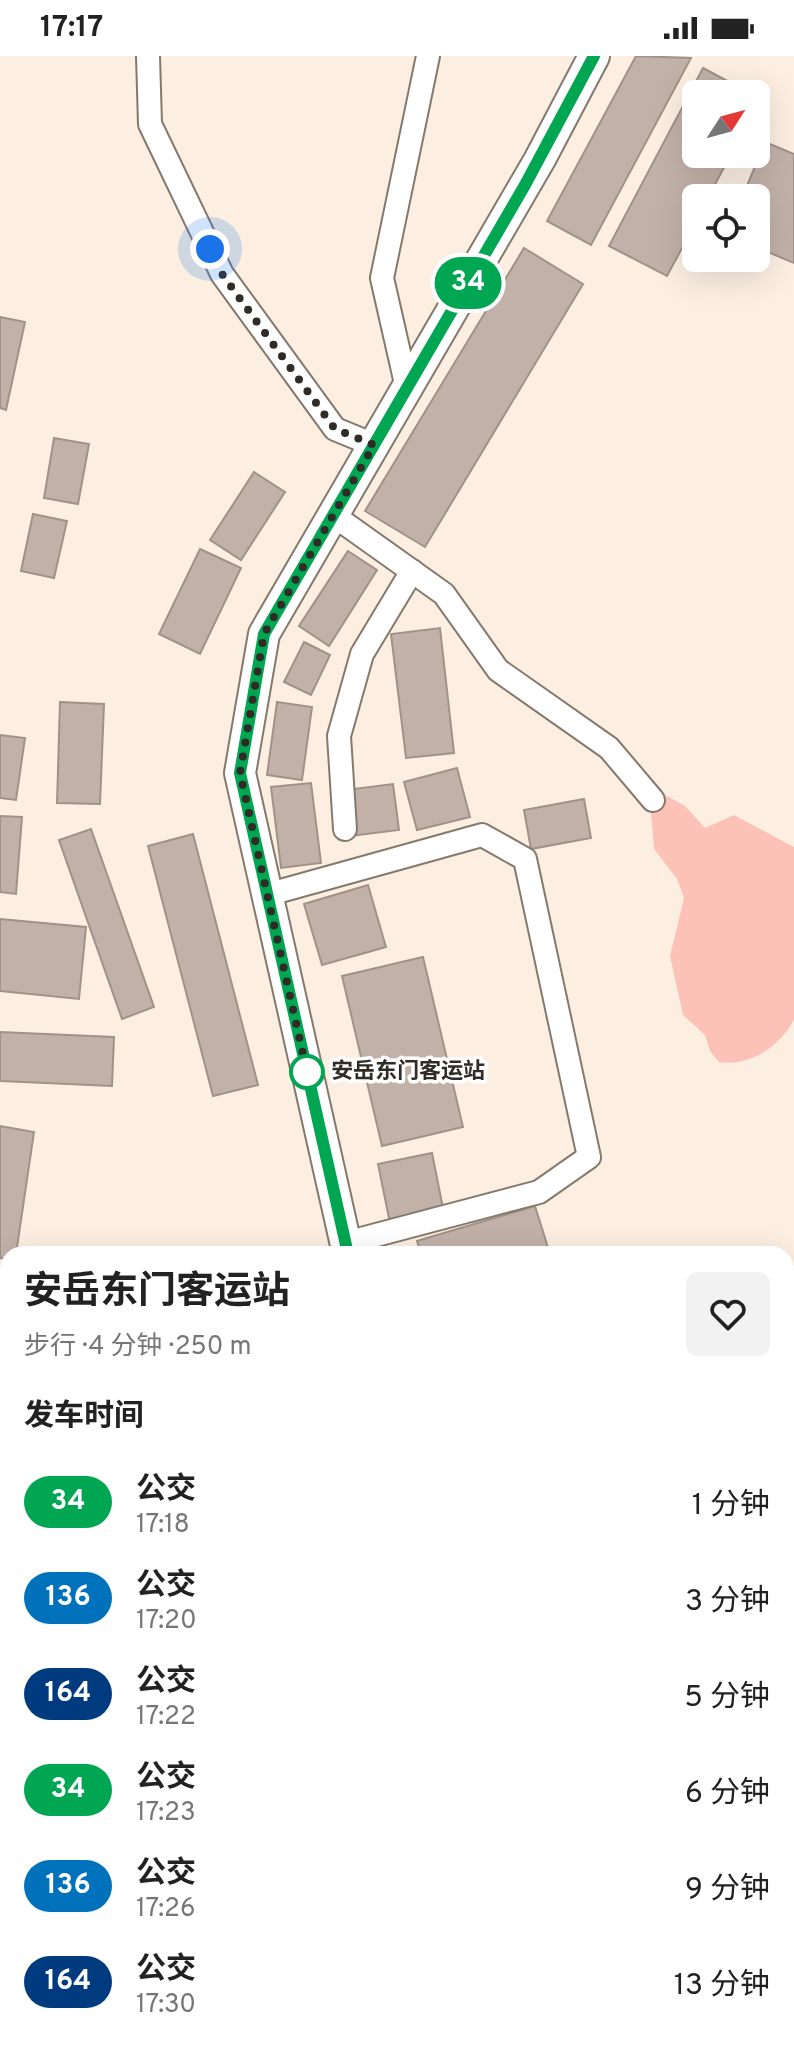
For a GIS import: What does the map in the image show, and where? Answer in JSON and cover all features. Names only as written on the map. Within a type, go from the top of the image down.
[{"type":"main road","points":[[347,1246],[240,773],[264,634],[540,159],[594,56]]},
{"type":"street","points":[[148,56],[150,124],[222,274],[335,429],[374,445]]},
{"type":"street","points":[[407,388],[382,278],[428,56]]},
{"type":"street","points":[[333,515],[444,594],[498,670],[609,748],[653,800]]},
{"type":"street","points":[[345,829],[339,736],[362,654],[412,571]]},
{"type":"street","points":[[266,895],[482,835],[525,859],[589,1157],[539,1192],[354,1246]]},
{"type":"shaded area","points":[[667,796],[685,806],[705,828],[734,815],[794,847],[794,1020],[780,1039],[752,1058],[731,1063],[719,1062],[710,1051],[705,1035],[683,1015],[670,956],[684,898],[677,879],[654,849],[650,800]]},
{"type":"building","points":[[636,56],[691,58],[591,245],[547,221]]},
{"type":"building","points":[[703,68],[726,80],[697,80]]},
{"type":"building","points":[[682,108],[682,168],[724,168],[715,184],[682,184],[682,248],[667,276],[609,246]]},
{"type":"building","points":[[770,144],[794,154],[794,263],[770,253],[770,184],[748,184],[754,168],[770,168]]},
{"type":"building","points":[[524,248],[583,284],[425,547],[365,511]]},
{"type":"building","points":[[0,317],[25,322],[6,410],[0,408]]},
{"type":"building","points":[[54,438],[89,444],[78,504],[44,498]]},
{"type":"building","points":[[254,472],[285,492],[241,560],[210,540]]},
{"type":"building","points":[[33,514],[67,521],[54,578],[21,571]]},
{"type":"building","points":[[200,549],[241,568],[200,654],[159,634]]},
{"type":"building","points":[[348,551],[377,570],[329,646],[299,626]]},
{"type":"building","points":[[440,628],[454,753],[406,758],[391,634]]},
{"type":"building","points":[[304,642],[330,655],[311,695],[284,682]]},
{"type":"building","points":[[60,702],[104,704],[100,804],[57,803]]},
{"type":"building","points":[[277,702],[312,707],[302,780],[267,775]]},
{"type":"building","points":[[0,735],[25,738],[16,800],[0,798]]},
{"type":"building","points":[[457,768],[470,817],[417,830],[404,782]]},
{"type":"building","points":[[311,783],[321,863],[281,868],[271,787]]},
{"type":"building","points":[[393,784],[399,830],[351,836],[345,790]]},
{"type":"building","points":[[584,799],[591,838],[531,849],[524,810]]},
{"type":"building","points":[[0,816],[22,817],[16,894],[0,892]]},
{"type":"building","points":[[91,829],[154,1007],[122,1019],[59,840]]},
{"type":"building","points":[[193,834],[258,1085],[213,1096],[148,846]]},
{"type":"building","points":[[368,885],[386,947],[322,965],[304,904]]},
{"type":"building","points":[[0,919],[86,927],[79,999],[0,991]]},
{"type":"building","points":[[423,957],[463,1127],[382,1146],[342,976]]},
{"type":"building","points":[[0,1032],[114,1037],[112,1086],[0,1081]]},
{"type":"building","points":[[0,1126],[34,1132],[17,1246],[0,1246]]},
{"type":"building","points":[[432,1153],[444,1213],[390,1223],[378,1164]]},
{"type":"building","points":[[535,1206],[548,1246],[419,1246],[417,1241]]},
{"type":"bus line","name":"34","points":[[346,1246],[240,773],[264,634],[540,159],[594,56]]},
{"type":"place","name":"安岳东门客运站","points":[[307,1072]]},
{"type":"route","points":[[210,249],[222,274],[335,429],[374,445],[264,634],[240,773],[307,1072]]}]
